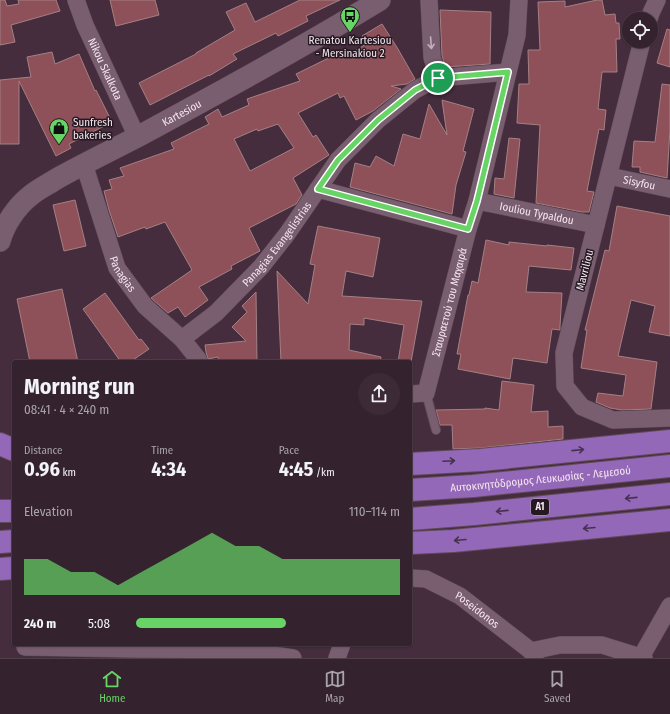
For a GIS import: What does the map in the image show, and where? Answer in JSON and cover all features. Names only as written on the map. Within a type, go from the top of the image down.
[{"type":"highway","points":[[412,464],[481,460],[670,441]]},
{"type":"highway","points":[[0,444],[12,449]]},
{"type":"highway","name":"Αυτοκινητόδρομος Λευκωσίας - Λεμεσού","points":[[412,490],[473,486],[670,466]]},
{"type":"highway","name":"A1","points":[[412,518],[474,514],[670,494]]},
{"type":"highway","points":[[0,511],[12,511]]},
{"type":"highway","points":[[412,543],[453,541],[670,520]]},
{"type":"highway","points":[[0,542],[12,541]]},
{"type":"highway","points":[[0,569],[12,568]]},
{"type":"street","name":"Nikou Skalkota","points":[[76,0],[85,25],[137,137]]},
{"type":"street","name":"Kartesiou","points":[[0,241],[1,236],[13,214],[29,196],[47,184],[137,137],[334,28],[380,0]]},
{"type":"street","points":[[429,0],[432,57],[438,78]]},
{"type":"street","name":"Σταυραετού του Μαχαιρά","points":[[418,393],[477,201],[517,35],[519,0]]},
{"type":"street","points":[[651,12],[657,0]]},
{"type":"street","name":"Mavriliou","points":[[640,48],[564,353],[565,386],[582,407],[613,420],[670,418]]},
{"type":"street","name":"Panagias Evangelistrias","points":[[182,339],[216,313],[261,267],[287,234],[338,160],[378,120],[415,90],[438,78],[508,72]]},
{"type":"street","name":"Panagias","points":[[84,164],[117,268],[145,306],[182,339],[198,360]]},
{"type":"street","name":"Sisyfou","points":[[609,176],[670,189]]},
{"type":"street","points":[[318,189],[468,229]]},
{"type":"street","name":"Iouliou Typaldou","points":[[477,201],[596,225]]},
{"type":"street","name":"Poseidonos","points":[[412,578],[426,579],[460,596],[533,655]]},
{"type":"street","points":[[533,655],[560,644],[602,645],[642,657],[670,606]]},
{"type":"street","points":[[337,658],[341,646]]},
{"type":"street","points":[[25,647],[135,654],[239,650],[293,658]]},
{"type":"lane","points":[[418,393],[436,430]]},
{"type":"building","points":[[0,0],[5,0],[7,6],[19,4],[18,0],[56,0],[60,11],[11,25],[15,42],[0,45]]},
{"type":"building","points":[[110,0],[155,0],[159,15],[116,26]]},
{"type":"building","points":[[300,0],[340,0],[306,16],[308,21],[278,36],[276,33],[233,54],[237,59],[209,76],[150,105],[139,83],[196,54],[235,30],[226,12],[246,3],[255,22]]},
{"type":"building","points":[[602,0],[605,15],[615,14],[616,23],[619,23],[620,39],[616,39],[617,72],[602,72],[598,109],[606,110],[604,130],[599,129],[587,191],[594,192],[589,212],[582,212],[536,203],[540,125],[517,123],[519,84],[529,84],[528,50],[540,50],[538,2],[565,1],[565,7]]},
{"type":"building","points":[[440,10],[491,12],[490,64],[445,67],[442,55]]},
{"type":"building","points":[[382,24],[415,79],[407,84],[391,86],[401,89],[373,111],[356,120],[344,96],[340,98],[338,93],[298,113],[313,137],[316,135],[329,155],[293,178],[302,195],[296,204],[249,228],[260,251],[231,266],[232,269],[199,287],[208,300],[185,317],[178,307],[168,313],[151,298],[192,270],[165,222],[146,229],[145,227],[118,237],[104,191],[112,189],[109,180],[124,176],[120,168],[174,149],[171,143],[209,124],[205,117],[218,109],[222,117],[249,105],[247,99],[300,81],[296,74],[341,52],[344,58],[366,44],[362,36]],"holes":[[[278,124],[294,148],[250,171],[234,139],[257,129],[258,131]]]},
{"type":"building","points":[[667,29],[670,30],[670,67],[657,63]]},
{"type":"building","points":[[52,52],[55,64],[79,54],[95,91],[96,90],[112,122],[69,144],[71,148],[56,156],[19,81],[19,144],[0,144],[0,80],[31,77],[27,57]]},
{"type":"building","points":[[662,84],[670,85],[670,129],[667,178],[640,172],[640,167],[632,167],[634,141],[655,142]]},
{"type":"building","points":[[442,100],[474,109],[463,151],[466,152],[456,185],[452,214],[350,187],[355,163],[370,167],[376,156],[394,166],[403,134],[420,139],[429,104],[447,135]]},
{"type":"building","points":[[509,138],[520,139],[514,198],[494,194],[495,178],[504,179]]},
{"type":"building","points":[[75,200],[86,246],[64,251],[53,205]]},
{"type":"building","points":[[617,206],[670,216],[670,336],[649,332],[655,306],[631,300],[618,356],[657,362],[651,409],[622,410],[610,408],[596,402],[598,393],[623,396],[626,375],[581,368],[587,330],[585,330],[605,250],[609,251]]},
{"type":"building","points":[[318,226],[380,238],[373,277],[346,271],[342,296],[422,301],[411,360],[398,360],[404,325],[364,318],[364,325],[350,324],[349,350],[381,357],[380,360],[281,360],[277,271],[308,304],[315,265],[310,264]]},
{"type":"building","points":[[486,240],[509,245],[509,242],[574,248],[571,270],[529,266],[526,292],[562,293],[560,330],[552,329],[547,363],[513,358],[510,379],[458,369],[461,354],[457,354],[468,295],[472,281],[478,283]]},
{"type":"building","points":[[62,289],[78,360],[30,360],[17,299]]},
{"type":"building","points":[[256,292],[257,360],[219,360],[218,357],[208,359],[205,345],[246,341],[232,327],[247,312],[242,306]]},
{"type":"building","points":[[105,293],[139,340],[141,339],[149,349],[133,360],[120,360],[83,309]]},
{"type":"building","points":[[502,381],[534,385],[531,412],[548,411],[548,427],[563,426],[563,439],[480,448],[453,449],[452,425],[440,425],[436,410],[485,408],[499,410]]},
{"type":"place","name":"Renatou Kartesiou - Mersinakiou 2","points":[[350,33]]},
{"type":"place","name":"Sunfresh bakeries","points":[[59,145]]},
{"type":"route","points":[[508,72],[477,201],[468,229],[318,189],[338,160],[378,120],[415,90],[438,78],[508,72]]}]
